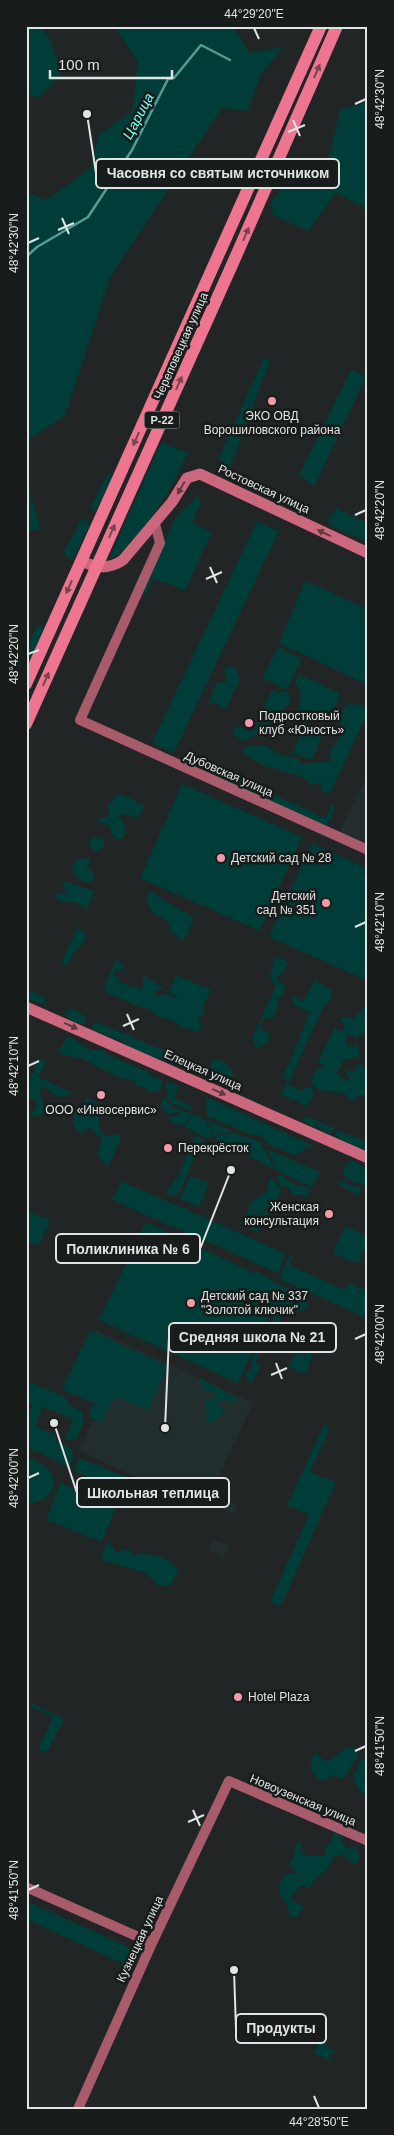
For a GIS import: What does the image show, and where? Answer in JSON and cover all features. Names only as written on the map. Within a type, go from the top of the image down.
[{"type":"highway","name":"Череповецкая улица","points":[[26,684],[322,26]]},
{"type":"highway","name":"Череповецкая улица","points":[[26,724],[228,274],[336,26]]},
{"type":"main road","name":"Ростовская улица","points":[[96,567],[111,566],[123,560],[155,524],[187,478],[200,474],[368,554]]},
{"type":"main road","points":[[81,561],[96,567]]},
{"type":"main road","name":"Елецкая улица","points":[[26,1006],[368,1158]]},
{"type":"street","name":"Дубовская улица","points":[[155,524],[160,543],[80,720],[368,850]]},
{"type":"street","name":"Новоузенская улица","points":[[229,1781],[368,1841]]},
{"type":"street","name":"Кузнецкая улица","points":[[78,2109],[152,1943],[229,1781]]},
{"type":"street","points":[[26,1887],[152,1943]]},
{"type":"shaded area","points":[[26,26],[39,26],[49,37],[62,72],[39,98],[26,93]]},
{"type":"shaded area","points":[[115,26],[233,26],[250,53],[283,47],[260,76],[248,111],[222,108],[110,278],[65,416],[26,441],[26,192],[46,200],[91,168],[98,136],[132,111],[138,62]]},
{"type":"shaded area","points":[[368,102],[368,229],[364,207],[336,193],[308,231],[273,215],[271,202],[295,172],[328,160],[340,110]]},
{"type":"shaded area","points":[[264,358],[270,360],[230,468],[218,460]]},
{"type":"shaded area","points":[[351,369],[366,377],[314,487],[299,475]]},
{"type":"shaded area","points":[[161,442],[188,453],[160,505],[146,525],[125,549],[109,559]]},
{"type":"shaded area","points":[[108,473],[113,476],[95,513],[90,507]]},
{"type":"shaded area","points":[[26,479],[41,529],[26,531]]},
{"type":"shaded area","points":[[197,497],[202,500],[192,523],[212,532],[185,591],[154,578],[145,595],[140,592],[176,517]]},
{"type":"shaded area","points":[[336,508],[368,523],[368,542],[331,526],[328,521]]},
{"type":"shaded area","points":[[83,517],[90,524],[73,560],[66,557],[64,552]]},
{"type":"shaded area","points":[[257,521],[279,531],[174,753],[152,743]]},
{"type":"shaded area","points":[[305,581],[368,609],[368,685],[279,643]]},
{"type":"shaded area","points":[[37,625],[46,630],[26,673],[26,649]]},
{"type":"shaded area","points":[[278,647],[302,659],[287,690],[262,678]]},
{"type":"shaded area","points":[[230,666],[236,668],[238,676],[241,677],[226,709],[212,702],[208,705],[216,683],[225,682],[227,679],[224,669]]},
{"type":"shaded area","points":[[299,674],[339,693],[339,699],[332,709],[321,717],[303,724],[298,715],[301,695],[295,683]]},
{"type":"shaded area","points":[[272,690],[279,693],[287,691],[291,696],[289,705],[284,708],[282,717],[271,723],[263,732],[242,741],[233,734],[233,730],[237,726],[253,732]]},
{"type":"shaded area","points":[[350,704],[363,706],[366,710],[367,719],[364,720],[330,794],[323,791],[321,783],[312,785],[300,776],[264,766],[241,752],[249,745],[264,745],[284,756],[297,757],[300,763],[331,762],[329,751],[340,739],[340,720],[344,707]]},
{"type":"shaded area","points":[[305,724],[324,732],[312,760],[293,753]]},
{"type":"shaded area","points":[[222,770],[325,818],[332,804],[335,808],[328,824],[325,826],[217,777]]},
{"type":"shaded area","points":[[368,774],[368,846],[339,833]]},
{"type":"shaded area","name":"Детский сад № 28","points":[[182,784],[302,837],[260,931],[140,878]]},
{"type":"shaded area","points":[[118,793],[135,800],[137,804],[141,803],[144,807],[138,818],[120,813],[119,817],[125,828],[122,839],[117,839],[111,834],[111,828],[103,822],[96,824],[101,817],[108,817],[110,811],[107,807]]},
{"type":"shaded area","points":[[93,836],[97,838],[101,836],[104,842],[104,847],[94,852],[89,842]]},
{"type":"shaded area","name":"Детский сад № 351","points":[[312,843],[368,869],[368,981],[269,937]]},
{"type":"shaded area","points":[[79,858],[91,860],[87,868],[92,870],[93,881],[85,882],[75,877],[72,867]]},
{"type":"shaded area","points":[[62,881],[95,891],[86,910],[80,904],[56,899],[55,894],[67,893]]},
{"type":"shaded area","points":[[150,891],[194,917],[186,937],[182,941],[170,930],[168,921],[153,913],[146,900]]},
{"type":"shaded area","points":[[79,925],[79,930],[85,931],[85,941],[75,950],[67,966],[62,963],[63,958]]},
{"type":"shaded area","points":[[276,957],[284,959],[288,964],[283,970],[285,973],[277,976],[278,981],[285,985],[283,993],[278,999],[279,1003],[273,1017],[262,1020],[262,1031],[266,1030],[269,1037],[267,1042],[258,1049],[252,1038],[276,986],[270,976]]},
{"type":"shaded area","points":[[117,958],[119,960],[118,963],[122,963],[124,967],[121,971],[116,970],[113,975],[119,977],[119,981],[128,985],[129,988],[132,988],[134,985],[140,989],[143,986],[143,975],[164,988],[154,992],[156,996],[168,994],[179,998],[169,992],[176,975],[211,990],[203,1007],[205,1013],[198,1017],[202,1026],[197,1032],[158,1016],[150,1009],[142,1008],[103,991],[106,988],[105,984]]},
{"type":"shaded area","points":[[314,980],[331,990],[331,996],[323,1008],[288,1084],[302,1091],[305,1087],[311,1088],[314,1093],[311,1102],[304,1107],[301,1103],[281,1095],[288,1079],[283,1078],[310,1012],[293,1005],[292,996],[304,1001]]},
{"type":"shaded area","points":[[27,989],[45,997],[46,1005],[26,999]]},
{"type":"shaded area","points":[[365,1006],[368,1007],[366,1034],[361,1034],[358,1038],[348,1034],[346,1038],[348,1048],[358,1045],[360,1056],[345,1059],[337,1073],[347,1081],[350,1080],[346,1072],[348,1069],[355,1071],[355,1066],[362,1064],[368,1071],[368,1097],[359,1095],[354,1100],[347,1098],[344,1093],[320,1090],[311,1084],[315,1071],[324,1067],[318,1062],[335,1027],[340,1032],[345,1028],[340,1018],[348,1017],[353,1019]]},
{"type":"shaded area","points":[[70,1009],[76,1010],[86,1017],[86,1024],[77,1024],[65,1016],[66,1012]]},
{"type":"shaded area","points":[[96,1022],[187,1060],[188,1065],[185,1069],[131,1048],[123,1041],[93,1031],[92,1025]]},
{"type":"shaded area","points":[[67,1037],[88,1049],[103,1050],[110,1056],[148,1072],[153,1078],[159,1078],[163,1083],[159,1092],[149,1092],[144,1087],[136,1086],[133,1080],[115,1075],[83,1058],[75,1058],[69,1055],[64,1056],[59,1051]]},
{"type":"shaded area","points":[[41,1058],[46,1062],[38,1077],[72,1092],[62,1097],[47,1088],[42,1088],[40,1091],[45,1111],[38,1116],[30,1117],[37,1105],[36,1100],[26,1097],[26,1092],[38,1059]]},
{"type":"shaded area","points":[[215,1059],[226,1063],[232,1070],[233,1078],[226,1083],[216,1080],[211,1069],[211,1063]]},
{"type":"shaded area","points":[[169,1082],[179,1086],[174,1098],[194,1107],[190,1110],[184,1109],[166,1098],[168,1094],[165,1085]]},
{"type":"shaded area","points":[[206,1097],[312,1145],[310,1149],[305,1147],[302,1152],[294,1155],[266,1143],[262,1135],[252,1135],[207,1116]]},
{"type":"shaded area","points":[[87,1098],[97,1102],[94,1112],[99,1115],[103,1134],[106,1136],[117,1133],[121,1139],[108,1167],[97,1155],[102,1139],[90,1128],[80,1133],[73,1124],[74,1109],[76,1106],[82,1107]]},
{"type":"shaded area","points":[[165,1098],[173,1108],[192,1114],[184,1126],[171,1122],[169,1118],[181,1114],[179,1112],[166,1114],[165,1109],[160,1106],[162,1099]]},
{"type":"shaded area","points":[[193,1114],[206,1120],[213,1138],[207,1138],[185,1127]]},
{"type":"shaded area","points":[[306,1116],[334,1128],[333,1132],[329,1134],[318,1127],[309,1125],[303,1121]]},
{"type":"shaded area","points":[[207,1120],[234,1132],[219,1134],[214,1137]]},
{"type":"shaded area","points":[[337,1130],[368,1142],[368,1150],[355,1147],[342,1140],[335,1135]]},
{"type":"shaded area","points":[[235,1133],[261,1143],[275,1170],[245,1154],[220,1146],[216,1138],[217,1136]]},
{"type":"shaded area","points":[[195,1136],[205,1141],[198,1151],[177,1197],[165,1193],[178,1176]]},
{"type":"shaded area","points":[[267,1149],[320,1172],[312,1187],[277,1171]]},
{"type":"shaded area","points":[[348,1161],[354,1161],[368,1169],[368,1187],[345,1178],[343,1172]]},
{"type":"shaded area","points":[[278,1175],[293,1184],[308,1188],[311,1191],[304,1198],[302,1195],[293,1195],[290,1189],[284,1186],[282,1188],[276,1177]]},
{"type":"shaded area","points":[[190,1176],[209,1183],[199,1207],[180,1199]]},
{"type":"shaded area","points":[[270,1178],[275,1181],[281,1190],[275,1201],[262,1211],[244,1217],[249,1210],[249,1203],[266,1192]]},
{"type":"shaded area","points":[[121,1181],[186,1208],[286,1254],[278,1273],[112,1200]]},
{"type":"shaded area","points":[[339,1181],[362,1188],[359,1196],[338,1184]]},
{"type":"shaded area","points":[[268,1210],[269,1218],[264,1221],[258,1232],[244,1227],[241,1223],[243,1220]]},
{"type":"shaded area","points":[[26,1211],[50,1220],[39,1246],[26,1241]]},
{"type":"shaded area","name":"Детский сад № 337 \"Золотой ключик\"","points":[[146,1222],[256,1274],[256,1271],[285,1288],[301,1291],[308,1298],[308,1306],[300,1312],[287,1305],[276,1328],[256,1361],[257,1366],[261,1366],[252,1383],[248,1381],[245,1374],[247,1370],[251,1369],[252,1357],[257,1352],[265,1330],[273,1320],[274,1306],[238,1383],[99,1320]]},
{"type":"shaded area","points":[[345,1226],[368,1236],[368,1243],[358,1264],[333,1253]]},
{"type":"shaded area","points":[[290,1255],[293,1257],[289,1265],[345,1290],[349,1283],[360,1288],[351,1311],[279,1279]]},
{"type":"shaded area","points":[[361,1288],[368,1291],[368,1319],[351,1311]]},
{"type":"shaded area","points":[[309,1322],[324,1329],[305,1374],[289,1367]]},
{"type":"shaded area","points":[[90,1330],[168,1366],[148,1410],[114,1396],[102,1423],[88,1417],[94,1403],[62,1390]]},
{"type":"shaded area","points":[[96,1330],[253,1403],[204,1507],[79,1451],[99,1406],[67,1391]]},
{"type":"shaded area","points":[[201,1378],[239,1400],[233,1403],[225,1400],[220,1401],[219,1404],[224,1413],[210,1424],[206,1419],[206,1400],[216,1397],[214,1392],[205,1392],[199,1381]]},
{"type":"shaded area","points":[[31,1383],[64,1396],[70,1405],[83,1412],[83,1423],[76,1439],[65,1439],[73,1419],[43,1407],[35,1426],[56,1435],[56,1440],[72,1449],[74,1455],[70,1468],[37,1451],[26,1449],[26,1422],[32,1406],[26,1399],[26,1389]]},
{"type":"shaded area","points":[[324,1425],[330,1428],[310,1472],[336,1482],[281,1606],[270,1602],[309,1515],[287,1505]]},
{"type":"shaded area","points":[[26,1456],[45,1466],[50,1471],[54,1483],[45,1498],[33,1503],[26,1503]]},
{"type":"shaded area","points":[[79,1458],[133,1480],[127,1494],[74,1471]]},
{"type":"shaded area","points":[[60,1483],[117,1505],[102,1542],[46,1520]]},
{"type":"shaded area","points":[[213,1493],[237,1504],[233,1514],[209,1504]]},
{"type":"shaded area","points":[[213,1539],[229,1546],[224,1557],[209,1550]]},
{"type":"shaded area","points":[[110,1542],[116,1552],[128,1549],[134,1555],[152,1554],[168,1561],[178,1569],[171,1585],[159,1586],[144,1572],[103,1561],[101,1553]]},
{"type":"shaded area","points":[[31,1703],[64,1719],[47,1753],[38,1749],[53,1717],[30,1706]]},
{"type":"shaded area","points":[[348,1747],[357,1749],[358,1758],[353,1762],[345,1778],[340,1779],[335,1775],[321,1781],[310,1770],[312,1758],[316,1753],[326,1762]]},
{"type":"shaded area","points":[[368,1755],[368,1767],[364,1776],[368,1778],[368,1795],[358,1790],[353,1775],[360,1761]]},
{"type":"shaded area","points":[[337,1830],[341,1832],[343,1838],[340,1840],[345,1844],[345,1848],[349,1849],[353,1846],[358,1850],[360,1855],[358,1860],[354,1865],[344,1855],[334,1856],[326,1871],[318,1876],[309,1888],[303,1885],[299,1886],[296,1892],[293,1893],[291,1900],[304,1906],[296,1918],[290,1917],[287,1903],[281,1898],[279,1883],[287,1874],[297,1873],[289,1865],[294,1857],[293,1852],[298,1842],[301,1842],[302,1853],[310,1856],[325,1856],[325,1848],[332,1841],[333,1832]]},
{"type":"shaded area","points":[[26,1901],[131,1948],[124,1964],[26,1919]]},
{"type":"shaded area","points":[[321,2040],[326,2042],[327,2048],[335,2052],[330,2056],[329,2061],[314,2053],[318,2047],[318,2042]]},
{"type":"waterway","name":"Царица","points":[[26,257],[37,247],[88,217],[132,150],[168,79],[174,78],[201,45],[230,60]]},
{"type":"place","name":"Часовня со святым источником","points":[[87,114]]},
{"type":"place","name":"ЭКО ОВД Ворошиловского района","points":[[272,401]]},
{"type":"place","name":"Подростковый клуб «Юность»","points":[[249,723]]},
{"type":"place","name":"Детский сад № 28","points":[[221,858]]},
{"type":"place","name":"Детский сад № 351","points":[[326,903]]},
{"type":"place","name":"ООО «Инвосервис»","points":[[101,1095]]},
{"type":"place","name":"Перекрёсток","points":[[168,1148]]},
{"type":"place","name":"Поликлиника № 6","points":[[231,1170]]},
{"type":"place","name":"Женская консультация","points":[[329,1214]]},
{"type":"place","name":"Детский сад № 337 \"Золотой ключик\"","points":[[191,1303]]},
{"type":"place","name":"Школьная теплица","points":[[54,1423]]},
{"type":"place","name":"Средняя школа № 21","points":[[165,1428]]},
{"type":"place","name":"Hotel Plaza","points":[[238,1697]]},
{"type":"place","name":"Продукты","points":[[234,1970]]}]
